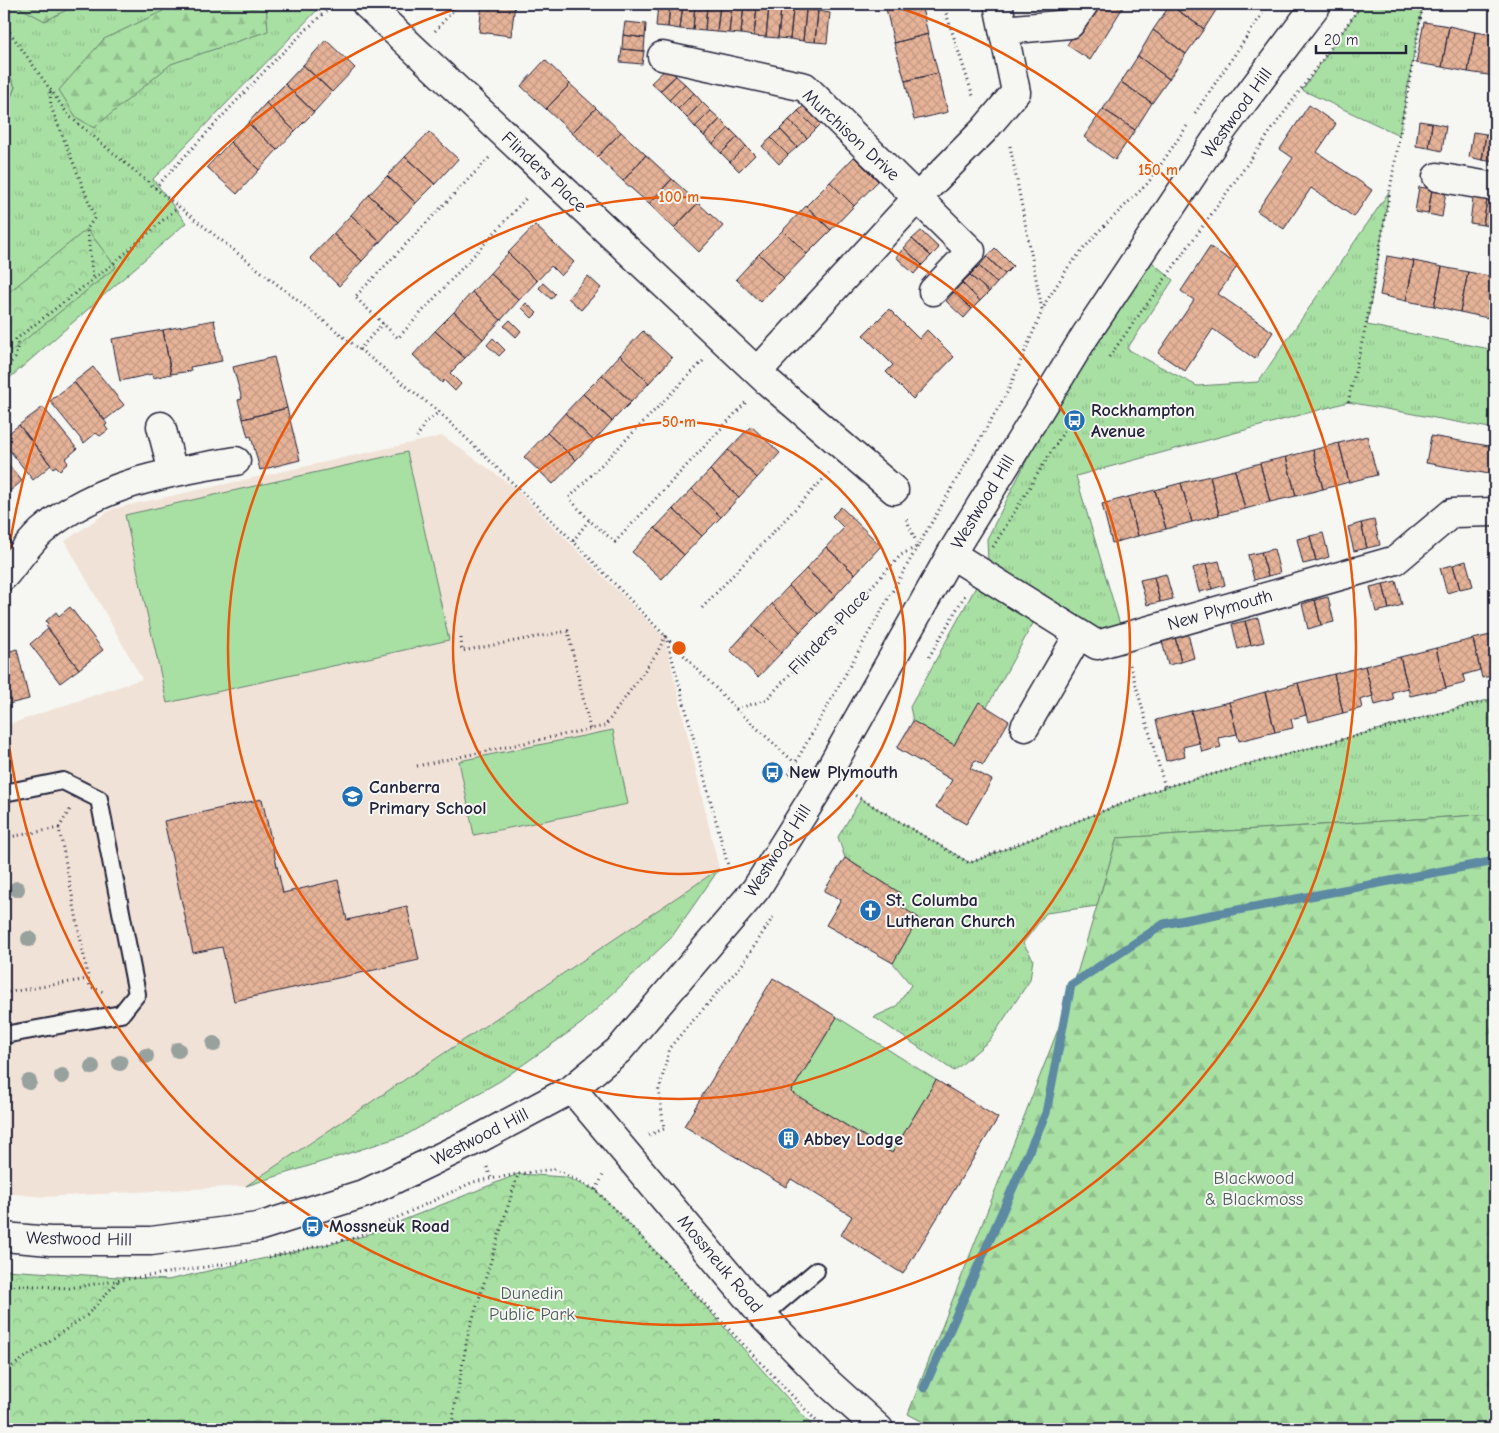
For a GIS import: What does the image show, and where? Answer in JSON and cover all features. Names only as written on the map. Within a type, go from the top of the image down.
[{"type":"street","name":"Flinders Place","points":[[366,4],[762,376],[894,490]]},
{"type":"street","points":[[762,376],[918,198],[984,130],[1016,92],[1000,17],[1070,24],[1084,4]]},
{"type":"street","name":"Westwood Hill","points":[[4,1237],[50,1240],[151,1241],[258,1227],[366,1194],[572,1089],[619,1050],[756,889],[825,778],[951,554],[1096,320],[1223,129],[1318,4]]},
{"type":"street","name":"Murchison Drive","points":[[662,56],[805,87],[971,251],[933,291]]},
{"type":"street","points":[[1437,177],[1495,187]]},
{"type":"street","points":[[161,426],[173,472]]},
{"type":"street","points":[[4,576],[41,533],[92,497],[173,472],[236,461]]},
{"type":"street","name":"New Plymouth","points":[[951,554],[1098,645],[1396,560],[1452,513],[1495,512]]},
{"type":"street","points":[[1025,727],[1079,634]]},
{"type":"street","name":"Mossneuk Road","points":[[572,1089],[763,1316],[826,1381],[879,1429]]},
{"type":"lane","points":[[4,793],[63,780],[98,799],[137,994],[121,1014],[4,1035]]},
{"type":"lane","points":[[763,1316],[816,1271]]},
{"type":"path","points":[[155,188],[274,61],[333,4]]},
{"type":"path","points":[[444,20],[459,4]]},
{"type":"path","points":[[943,4],[984,130]]},
{"type":"path","points":[[789,774],[1008,391],[1042,310],[1069,266],[1100,230],[1148,183],[1269,4]]},
{"type":"path","points":[[1348,402],[1366,325],[1423,4]]},
{"type":"path","points":[[4,24],[69,116],[155,188],[439,412],[573,541],[736,709],[794,763]]},
{"type":"path","points":[[50,91],[51,107],[95,217],[87,229],[93,279]]},
{"type":"path","points":[[1002,109],[1042,310]]},
{"type":"path","name":"Flinders Place","points":[[484,163],[355,297],[398,338],[522,203]]},
{"type":"path","points":[[4,368],[15,358],[18,345],[15,340],[93,279],[178,206]]},
{"type":"path","points":[[359,350],[383,323]]},
{"type":"path","points":[[723,340],[569,498],[589,520],[615,542],[762,376]]},
{"type":"path","points":[[417,437],[425,423],[439,412]]},
{"type":"path","points":[[702,608],[834,467]]},
{"type":"path","points":[[894,490],[918,546]]},
{"type":"path","points":[[573,541],[589,520]]},
{"type":"path","name":"Flinders Place","points":[[736,709],[766,700],[901,554],[918,546]]},
{"type":"path","points":[[461,638],[462,651],[568,631],[590,729]]},
{"type":"path","points":[[417,766],[605,726],[657,653],[666,635]]},
{"type":"path","points":[[666,635],[728,870]]},
{"type":"path","points":[[1122,638],[1165,787]]},
{"type":"path","points":[[825,778],[970,863],[1165,787],[1495,699]]},
{"type":"path","points":[[4,838],[59,828],[90,986],[129,1004]]},
{"type":"path","points":[[4,994],[88,979]]},
{"type":"path","points":[[451,1429],[468,1334],[518,1174],[554,1169],[596,1190],[824,1429]]},
{"type":"path","points":[[4,1372],[87,1316],[118,1280]]},
{"type":"shaded area","name":"Canberra Primary School","points":[[443,436],[514,487],[665,638],[719,869],[246,1186],[44,1197],[4,1193],[4,726],[142,679],[65,541],[112,509]]},
{"type":"green space","points":[[4,4],[323,4],[153,179],[186,223],[4,383],[4,114],[15,87],[4,63]]},
{"type":"green space","points":[[13,4],[78,4],[45,21]]},
{"type":"green space","points":[[160,4],[266,4],[268,31],[171,64],[94,128],[76,117],[59,90],[104,39],[163,11]]},
{"type":"green space","points":[[1362,4],[1423,4],[1399,135],[1302,90]]},
{"type":"green space","points":[[4,63],[15,87],[4,114]]},
{"type":"green space","points":[[1389,192],[1367,325],[1495,350],[1495,429],[1348,402],[1076,476],[1121,628],[1096,630],[988,561],[987,539],[1047,420],[1152,262],[1173,280],[1127,349],[1197,386],[1258,382]]},
{"type":"green space","points":[[87,229],[116,267],[11,351],[4,342],[4,296]]},
{"type":"green space","points":[[407,452],[449,640],[167,703],[125,515]]},
{"type":"green space","points":[[978,583],[1036,618],[987,707],[979,703],[954,745],[913,721],[910,707]]},
{"type":"green space","points":[[1495,698],[1495,814],[1117,838],[1097,906],[1046,913],[1023,943],[1033,959],[1030,980],[990,1040],[954,1071],[874,1017],[896,1007],[911,985],[893,963],[894,902],[900,893],[845,858],[838,837],[861,799],[970,863],[1165,787]]},
{"type":"green space","points":[[613,730],[628,804],[474,835],[459,761]]},
{"type":"green space","name":"Blackwood & Blackmoss","points":[[1495,814],[1495,1429],[936,1429],[908,1414],[1068,1004],[1117,838]]},
{"type":"green space","points":[[719,869],[671,938],[582,1023],[500,1081],[406,1135],[246,1186]]},
{"type":"green space","points":[[837,1017],[936,1080],[892,1153],[791,1092]]},
{"type":"green space","name":"Dunedin Public Park","points":[[518,1174],[565,1177],[596,1190],[665,1261],[815,1429],[4,1429],[4,1270],[168,1280],[364,1236]]},
{"type":"building","points":[[482,4],[515,4],[511,36],[479,32]]},
{"type":"building","points":[[658,4],[670,4],[668,27],[656,26]]},
{"type":"building","points":[[670,4],[683,4],[680,29],[668,27]]},
{"type":"building","points":[[683,4],[695,4],[693,30],[680,29]]},
{"type":"building","points":[[695,4],[707,4],[705,31],[693,30]]},
{"type":"building","points":[[707,4],[720,4],[717,32],[705,31]]},
{"type":"building","points":[[720,4],[732,4],[729,33],[717,32]]},
{"type":"building","points":[[732,4],[744,4],[741,34],[729,33]]},
{"type":"building","points":[[744,4],[757,6],[754,36],[741,34]]},
{"type":"building","points":[[885,4],[921,4],[928,34],[894,43]]},
{"type":"building","points":[[1093,4],[1125,4],[1090,60],[1067,45]]},
{"type":"building","points":[[1171,4],[1220,4],[1204,29]]},
{"type":"building","points":[[1170,5],[1204,29],[1186,54],[1153,30]]},
{"type":"building","points":[[757,6],[769,7],[766,37],[754,36]]},
{"type":"building","points":[[769,7],[781,8],[778,38],[766,37]]},
{"type":"building","points":[[781,8],[793,9],[790,39],[778,38]]},
{"type":"building","points":[[793,9],[806,10],[803,41],[790,39]]},
{"type":"building","points":[[806,10],[818,11],[815,42],[803,41]]},
{"type":"building","points":[[818,11],[830,13],[827,43],[815,42]]},
{"type":"building","points":[[625,22],[646,24],[645,38],[623,35]]},
{"type":"building","points":[[1424,22],[1449,26],[1442,67],[1416,63]]},
{"type":"building","points":[[1449,26],[1475,32],[1468,72],[1442,67]]},
{"type":"building","points":[[1153,30],[1186,54],[1169,79],[1138,56]]},
{"type":"building","points":[[1475,32],[1495,35],[1495,76],[1468,72]]},
{"type":"building","points":[[928,34],[938,73],[905,81],[894,43]]},
{"type":"building","points":[[623,35],[645,38],[644,51],[622,49]]},
{"type":"building","points":[[326,40],[355,68],[332,92],[303,65]]},
{"type":"building","points":[[622,49],[644,51],[642,64],[620,62]]},
{"type":"building","points":[[1138,56],[1169,79],[1152,103],[1121,82]]},
{"type":"building","points":[[545,60],[570,84],[546,109],[521,86]]},
{"type":"building","points":[[303,65],[332,92],[314,112],[285,84]]},
{"type":"building","points":[[668,67],[676,76],[660,91],[651,83]]},
{"type":"building","points":[[938,73],[948,112],[914,120],[905,81]]},
{"type":"building","points":[[676,76],[685,84],[669,100],[660,91]]},
{"type":"building","points":[[1121,82],[1152,103],[1135,130],[1103,109]]},
{"type":"building","points":[[285,84],[314,112],[295,131],[266,103]]},
{"type":"building","points":[[570,84],[596,108],[572,133],[546,109]]},
{"type":"building","points":[[685,84],[694,93],[678,109],[669,100]]},
{"type":"building","points":[[694,93],[702,102],[687,118],[678,109]]},
{"type":"building","points":[[702,102],[711,111],[695,127],[687,118]]},
{"type":"building","points":[[808,102],[825,120],[816,129],[798,111]]},
{"type":"building","points":[[266,103],[295,131],[277,150],[248,123]]},
{"type":"building","points":[[1309,105],[1336,124],[1317,152],[1372,190],[1354,217],[1311,188],[1284,229],[1257,211],[1293,158],[1280,149]]},
{"type":"building","points":[[596,108],[621,132],[597,157],[572,133]]},
{"type":"building","points":[[1103,109],[1135,130],[1115,160],[1084,137]]},
{"type":"building","points":[[711,111],[720,119],[704,136],[695,127]]},
{"type":"building","points":[[798,111],[816,129],[807,138],[789,120]]},
{"type":"building","points":[[720,119],[729,128],[713,144],[704,136]]},
{"type":"building","points":[[789,120],[807,138],[797,147],[780,129]]},
{"type":"building","points":[[1419,121],[1432,123],[1429,148],[1416,146]]},
{"type":"building","points":[[248,123],[277,150],[259,170],[230,142]]},
{"type":"building","points":[[1432,123],[1446,126],[1442,151],[1429,148]]},
{"type":"building","points":[[729,128],[738,137],[721,153],[713,144]]},
{"type":"building","points":[[780,129],[797,147],[788,155],[771,138]]},
{"type":"building","points":[[429,132],[458,159],[435,184],[405,157]]},
{"type":"building","points":[[621,132],[646,155],[623,181],[597,157]]},
{"type":"building","points":[[1473,132],[1486,134],[1482,160],[1469,157]]},
{"type":"building","points":[[1486,134],[1495,136],[1495,162],[1482,160]]},
{"type":"building","points":[[738,137],[746,146],[730,162],[721,153]]},
{"type":"building","points":[[771,138],[788,155],[779,164],[762,146]]},
{"type":"building","points":[[230,142],[259,170],[237,194],[207,167]]},
{"type":"building","points":[[746,146],[755,155],[739,171],[730,162]]},
{"type":"building","points":[[646,155],[672,179],[649,204],[623,181]]},
{"type":"building","points":[[405,157],[435,184],[416,203],[387,176]]},
{"type":"building","points":[[854,157],[878,181],[854,206],[830,182]]},
{"type":"building","points":[[387,176],[416,203],[398,222],[369,195]]},
{"type":"building","points":[[672,179],[698,203],[674,228],[649,204]]},
{"type":"building","points":[[830,182],[854,206],[831,230],[806,206]]},
{"type":"building","points":[[1419,187],[1432,189],[1428,214],[1415,212]]},
{"type":"building","points":[[1432,189],[1446,191],[1442,217],[1428,214]]},
{"type":"building","points":[[369,195],[398,222],[380,242],[351,215]]},
{"type":"building","points":[[1473,198],[1487,200],[1483,225],[1470,223]]},
{"type":"building","points":[[1487,200],[1495,202],[1495,227],[1483,225]]},
{"type":"building","points":[[698,203],[723,226],[699,252],[674,228]]},
{"type":"building","points":[[806,206],[831,230],[807,254],[783,230]]},
{"type":"building","points":[[351,215],[380,242],[362,261],[333,234]]},
{"type":"building","points":[[535,225],[574,262],[561,276],[551,266],[537,281],[508,253]]},
{"type":"building","points":[[783,230],[807,254],[784,278],[759,254]]},
{"type":"building","points":[[921,231],[939,248],[931,256],[912,239]]},
{"type":"building","points":[[333,234],[362,261],[339,286],[310,258]]},
{"type":"building","points":[[912,239],[931,256],[922,265],[904,248]]},
{"type":"building","points":[[1210,247],[1238,265],[1218,294],[1273,332],[1255,359],[1213,329],[1185,371],[1158,353],[1194,300],[1181,291]]},
{"type":"building","points":[[904,248],[922,265],[914,274],[896,257]]},
{"type":"building","points":[[995,248],[1013,266],[1005,274],[987,257]]},
{"type":"building","points":[[508,253],[537,281],[519,300],[490,273]]},
{"type":"building","points":[[759,254],[784,278],[760,302],[736,279]]},
{"type":"building","points":[[1387,256],[1414,261],[1406,301],[1380,295]]},
{"type":"building","points":[[987,257],[1005,274],[997,283],[979,266]]},
{"type":"building","points":[[1414,261],[1442,267],[1434,306],[1406,301]]},
{"type":"building","points":[[979,266],[997,283],[989,292],[970,275]]},
{"type":"building","points":[[1442,267],[1468,272],[1460,312],[1434,306]]},
{"type":"building","points":[[1468,272],[1495,277],[1488,318],[1460,312]]},
{"type":"building","points":[[490,273],[519,300],[501,320],[472,292]]},
{"type":"building","points":[[970,275],[989,292],[980,301],[962,283]]},
{"type":"building","points":[[588,276],[601,288],[581,310],[568,298]]},
{"type":"building","points":[[543,283],[555,294],[551,299],[539,288]]},
{"type":"building","points":[[962,283],[980,301],[972,309],[954,292]]},
{"type":"building","points":[[1495,283],[1495,319],[1488,318]]},
{"type":"building","points":[[472,292],[501,320],[483,339],[454,312]]},
{"type":"building","points":[[954,292],[972,309],[964,318],[946,301]]},
{"type":"building","points":[[526,303],[537,313],[532,318],[522,308]]},
{"type":"building","points":[[889,309],[919,339],[927,330],[954,357],[913,399],[886,372],[893,365],[863,335]]},
{"type":"building","points":[[454,312],[483,339],[465,358],[435,331]]},
{"type":"building","points":[[214,320],[222,361],[190,367],[191,371],[171,374],[163,330]]},
{"type":"building","points":[[510,320],[521,331],[516,337],[504,326]]},
{"type":"building","points":[[163,330],[171,374],[153,378],[152,374],[120,381],[112,339]]},
{"type":"building","points":[[435,331],[465,358],[450,373],[461,384],[455,391],[444,380],[442,383],[413,355]]},
{"type":"building","points":[[643,331],[672,358],[649,383],[620,355]]},
{"type":"building","points":[[493,338],[505,350],[499,356],[487,345]]},
{"type":"building","points":[[620,355],[649,383],[631,402],[602,375]]},
{"type":"building","points":[[274,357],[287,408],[243,419],[238,400],[242,399],[233,367]]},
{"type":"building","points":[[93,367],[124,405],[105,420],[74,382]]},
{"type":"building","points":[[602,375],[631,402],[612,421],[583,394]]},
{"type":"building","points":[[74,382],[107,424],[105,426],[108,430],[100,436],[96,433],[84,443],[50,401]]},
{"type":"building","points":[[583,394],[612,421],[594,441],[565,413]]},
{"type":"building","points":[[43,407],[77,449],[65,459],[68,463],[60,470],[56,466],[53,468],[19,425]]},
{"type":"building","points":[[287,408],[300,460],[260,470],[251,436],[248,437],[243,419]]},
{"type":"building","points":[[565,413],[594,441],[576,460],[547,433]]},
{"type":"building","points":[[19,425],[51,465],[33,480],[4,443],[4,437]]},
{"type":"building","points":[[751,426],[780,453],[757,478],[728,450]]},
{"type":"building","points":[[547,433],[576,460],[553,484],[524,457]]},
{"type":"building","points":[[1367,436],[1377,475],[1349,482],[1339,443]]},
{"type":"building","points":[[1431,436],[1495,447],[1495,475],[1426,463]]},
{"type":"building","points":[[1339,443],[1349,482],[1323,489],[1313,450]]},
{"type":"building","points":[[728,450],[757,478],[739,497],[710,470]]},
{"type":"building","points":[[1313,450],[1323,489],[1296,496],[1286,457]]},
{"type":"building","points":[[1286,457],[1296,496],[1270,502],[1260,463]]},
{"type":"building","points":[[4,459],[22,481],[4,496]]},
{"type":"building","points":[[1260,463],[1270,502],[1245,509],[1235,470]]},
{"type":"building","points":[[710,470],[739,497],[721,517],[692,489]]},
{"type":"building","points":[[1235,470],[1245,509],[1219,515],[1210,476]]},
{"type":"building","points":[[1210,476],[1219,515],[1192,522],[1181,483]]},
{"type":"building","points":[[1181,483],[1192,522],[1166,529],[1155,490]]},
{"type":"building","points":[[692,489],[721,517],[702,536],[673,509]]},
{"type":"building","points":[[1155,490],[1166,529],[1138,536],[1128,497]]},
{"type":"building","points":[[1128,497],[1138,536],[1112,543],[1102,504]]},
{"type":"building","points":[[841,507],[881,546],[855,574],[826,547],[844,528],[832,516]]},
{"type":"building","points":[[673,509],[702,536],[684,555],[655,528]]},
{"type":"building","points":[[1374,520],[1380,545],[1367,548],[1361,523]]},
{"type":"building","points":[[1361,523],[1367,548],[1354,551],[1348,527]]},
{"type":"building","points":[[655,528],[684,555],[662,579],[632,552]]},
{"type":"building","points":[[1323,533],[1329,557],[1316,561],[1310,536]]},
{"type":"building","points":[[1310,536],[1316,561],[1303,564],[1297,539]]},
{"type":"building","points":[[826,547],[855,574],[835,596],[806,569]]},
{"type":"building","points":[[1274,549],[1280,573],[1268,576],[1261,552]]},
{"type":"building","points":[[1261,552],[1268,576],[1254,580],[1248,555]]},
{"type":"building","points":[[1219,561],[1225,585],[1212,589],[1206,564]]},
{"type":"building","points":[[1466,561],[1473,586],[1460,589],[1453,565]]},
{"type":"building","points":[[1206,564],[1212,589],[1199,592],[1193,568]]},
{"type":"building","points":[[1453,565],[1460,589],[1447,593],[1440,568]]},
{"type":"building","points":[[806,569],[835,596],[818,614],[789,586]]},
{"type":"building","points":[[1166,574],[1173,599],[1160,602],[1154,577]]},
{"type":"building","points":[[1154,577],[1160,602],[1147,605],[1140,580]]},
{"type":"building","points":[[1396,581],[1402,605],[1389,609],[1383,584]]},
{"type":"building","points":[[1383,584],[1389,609],[1376,612],[1370,587]]},
{"type":"building","points":[[789,586],[818,614],[800,632],[772,604]]},
{"type":"building","points":[[1328,597],[1334,622],[1321,625],[1315,600]]},
{"type":"building","points":[[1315,600],[1321,625],[1308,629],[1302,604]]},
{"type":"building","points":[[772,604],[800,632],[781,653],[752,626]]},
{"type":"building","points":[[70,607],[103,650],[79,669],[46,626],[48,624],[46,621],[56,612],[59,616]]},
{"type":"building","points":[[1258,618],[1264,642],[1251,645],[1245,621]]},
{"type":"building","points":[[1245,621],[1251,645],[1238,649],[1232,624]]},
{"type":"building","points":[[752,626],[781,653],[758,677],[730,650]]},
{"type":"building","points":[[48,629],[79,669],[60,683],[30,644]]},
{"type":"building","points":[[1188,634],[1194,658],[1181,662],[1175,637]]},
{"type":"building","points":[[1495,634],[1495,675],[1482,678],[1473,639]]},
{"type":"building","points":[[1175,637],[1181,662],[1168,665],[1162,641]]},
{"type":"building","points":[[1473,639],[1480,670],[1463,675],[1465,683],[1446,688],[1436,648]]},
{"type":"building","points":[[1436,648],[1446,688],[1410,696],[1400,657]]},
{"type":"building","points":[[17,649],[29,699],[4,705],[4,653]]},
{"type":"building","points":[[1400,657],[1408,688],[1392,692],[1394,700],[1375,705],[1365,666]]},
{"type":"building","points":[[1365,666],[1373,696],[1360,700],[1362,708],[1343,713],[1334,674]]},
{"type":"building","points":[[1334,674],[1343,713],[1308,722],[1298,683]]},
{"type":"building","points":[[1298,683],[1306,715],[1291,719],[1293,728],[1275,732],[1265,692]]},
{"type":"building","points":[[1265,692],[1275,732],[1239,741],[1229,702]]},
{"type":"building","points":[[979,702],[1009,721],[983,765],[975,760],[970,768],[992,780],[966,824],[936,807],[952,780],[897,748],[913,721],[954,745]]},
{"type":"building","points":[[1229,702],[1237,734],[1218,738],[1221,747],[1202,752],[1191,711]]},
{"type":"building","points":[[1191,711],[1199,743],[1183,747],[1185,756],[1166,761],[1156,720]]},
{"type":"building","points":[[262,799],[283,893],[338,880],[347,920],[407,906],[419,960],[234,1001],[222,947],[193,953],[164,821]]},
{"type":"building","name":"St. Columba Lutheran Church","points":[[845,858],[900,893],[894,902],[919,918],[893,963],[826,925],[841,900],[824,891]]},
{"type":"building","name":"Abbey Lodge","points":[[773,978],[837,1017],[791,1092],[892,1153],[936,1080],[998,1118],[903,1274],[841,1235],[852,1216],[791,1179],[786,1187],[684,1126]]},
{"type":"waterway","points":[[924,1388],[1046,1113],[1071,985],[1164,924],[1495,861]]},
{"type":"place","name":"Rockhampton Avenue","points":[[1075,420]]},
{"type":"place","name":"New Plymouth","points":[[773,772]]},
{"type":"place","name":"Canberra Primary School","points":[[353,797]]},
{"type":"place","name":"St. Columba Lutheran Church","points":[[870,910]]},
{"type":"place","name":"Abbey Lodge","points":[[788,1139]]},
{"type":"place","name":"Mossneuk Road","points":[[313,1226]]}]
